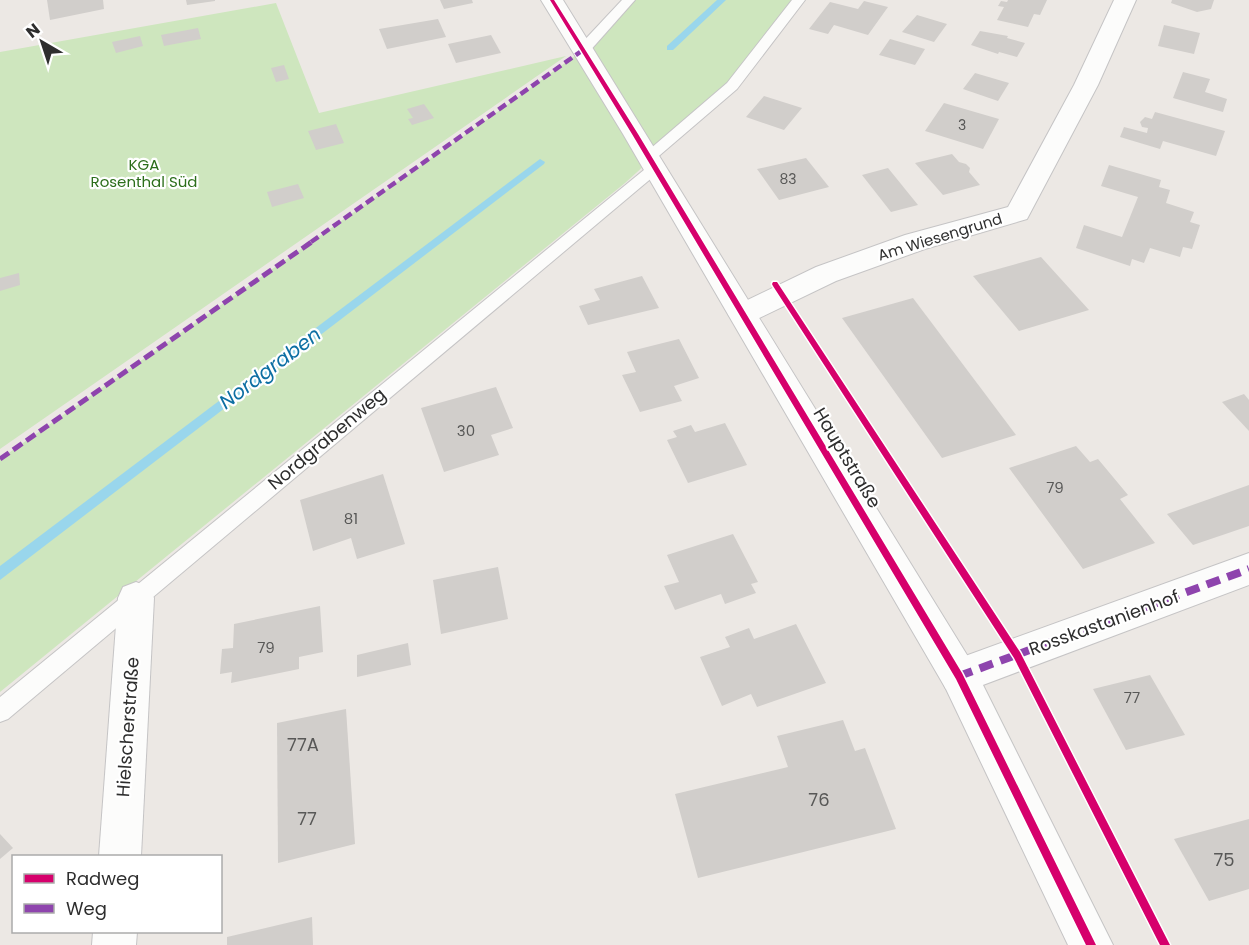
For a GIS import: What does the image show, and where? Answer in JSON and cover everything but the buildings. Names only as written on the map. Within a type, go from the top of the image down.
[{"type":"street","name":"Hauptstraße","points":[[552,0],[959,675],[1091,945]]},
{"type":"street","name":"Am Wiesengrund","points":[[743,314],[826,274],[915,242],[1018,213],[1086,85],[1125,0]]},
{"type":"street","name":"Rosskastanienhof","points":[[959,675],[1249,569]]},
{"type":"street","name":"Hielscherstraße","points":[[120,855],[136,598]]},
{"type":"lane","points":[[583,50],[630,0]]},
{"type":"lane","name":"Nordgrabenweg","points":[[0,711],[652,163],[732,86],[799,0]]},
{"type":"green space","points":[[627,0],[795,0],[732,86],[625,183],[0,692],[0,459],[583,50]]},
{"type":"green space","name":"KGA Rosenthal Süd","points":[[276,3],[319,113],[566,56],[0,449],[0,52]]},
{"type":"waterway","name":"Nordgraben","points":[[670,48],[722,0]]},
{"type":"waterway","name":"Nordgraben","points":[[0,574],[540,162]]},
{"type":"marked path","points":[[0,459],[583,50]]},
{"type":"marked path","points":[[959,676],[1249,569]]},
{"type":"cycle path","points":[[552,0],[635,134],[959,676],[1091,945]]},
{"type":"cycle path","points":[[775,284],[1017,655],[1165,945]]}]
